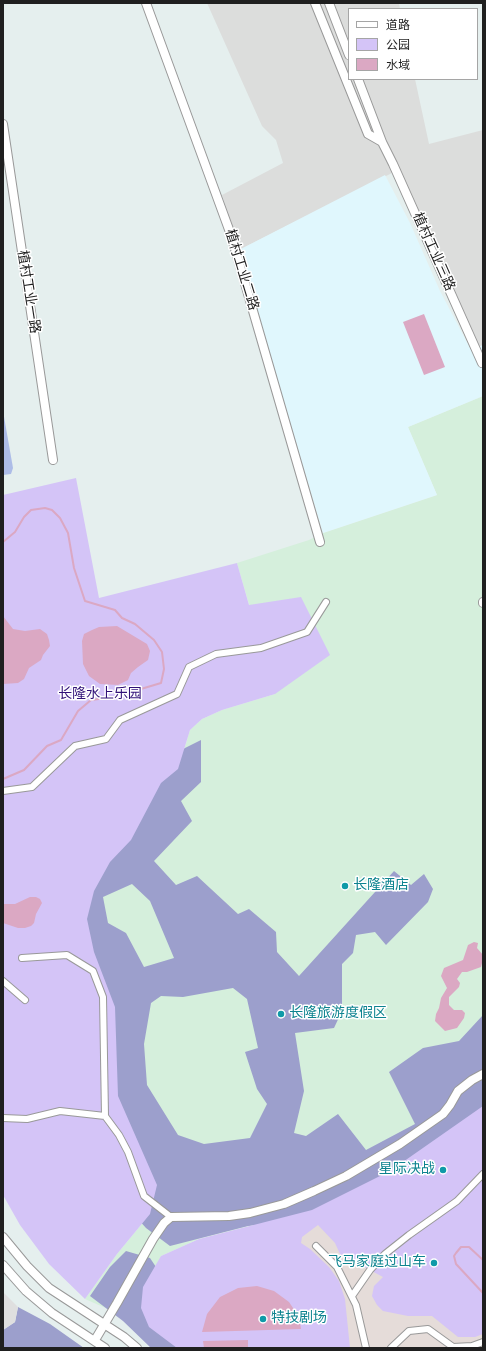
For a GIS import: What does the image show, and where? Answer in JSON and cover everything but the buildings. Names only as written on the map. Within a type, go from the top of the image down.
[{"type":"street","name":"植村工业二路","points":[[146,3],[231,235],[320,542]]},
{"type":"street","name":"植村工业三路","points":[[315,3],[368,134],[382,142]]},
{"type":"street","points":[[329,3],[348,52]]},
{"type":"street","name":"植村工业三路","points":[[358,80],[382,142],[482,363]]},
{"type":"street","name":"植村工业一路","points":[[3,124],[53,460]]},
{"type":"street","points":[[3,791],[32,787],[75,746],[106,739],[120,720],[177,694],[189,667],[216,654],[261,648],[306,632],[326,602]]},
{"type":"street","points":[[22,958],[67,955],[93,971],[103,997],[105,1116],[119,1135],[128,1152],[144,1196],[171,1217],[229,1216],[250,1213],[284,1204],[314,1191],[346,1176],[406,1140],[443,1114],[458,1090],[483,1074]]},
{"type":"street","points":[[3,981],[25,1000]]},
{"type":"street","points":[[3,1118],[27,1119],[60,1111],[105,1116]]},
{"type":"street","points":[[352,1296],[370,1270],[385,1254],[420,1226],[457,1201],[483,1174]]},
{"type":"street","points":[[95,1340],[153,1239],[171,1217]]},
{"type":"street","points":[[3,1237],[27,1266],[49,1288],[105,1324],[137,1348]]},
{"type":"street","points":[[316,1246],[337,1267],[352,1296],[356,1305],[366,1348]]},
{"type":"street","points":[[3,1265],[26,1291],[52,1313],[105,1348]]},
{"type":"street","points":[[391,1348],[409,1331],[428,1329],[453,1347],[472,1346],[483,1342]]},
{"type":"shaded area","points":[[207,3],[399,3],[400,8],[348,8],[348,80],[415,80],[429,144],[483,130],[483,345],[471,350],[392,173],[239,250],[222,195],[283,163],[276,140],[262,126]]},
{"type":"shaded area","points":[[385,175],[410,223],[440,291],[471,350],[483,345],[483,396],[408,427],[437,495],[323,533],[239,250]]},
{"type":"shaded area","points":[[483,396],[483,1106],[312,1210],[199,1239],[161,1256],[149,1327],[85,1299],[117,1254],[150,1214],[87,919],[184,750],[190,730],[202,719],[222,710],[275,694],[237,563],[309,540],[323,533],[437,495],[408,427]]},
{"type":"shaded area","points":[[3,411],[13,468],[11,474],[3,475]]},
{"type":"shaded area","points":[[201,740],[201,782],[181,801],[192,821],[154,861],[176,885],[197,876],[238,914],[249,909],[276,932],[277,952],[299,976],[394,871],[411,885],[424,874],[433,889],[428,902],[386,945],[375,932],[356,935],[353,953],[342,964],[342,1011],[334,1028],[295,1033],[304,1091],[294,1133],[306,1136],[338,1114],[366,1150],[415,1124],[389,1072],[423,1048],[459,1041],[483,1015],[483,1130],[408,1196],[275,1223],[248,1226],[170,1246],[146,1228],[128,1208],[56,903],[169,756]],"holes":[[[132,884],[150,901],[174,958],[144,967],[126,933],[108,923],[103,897]],[[233,988],[247,999],[258,1048],[245,1052],[257,1089],[267,1104],[250,1138],[204,1144],[178,1135],[147,1085],[144,1044],[151,1003],[161,996],[183,997]]]},
{"type":"shaded area","points":[[318,1225],[335,1243],[340,1254],[383,1277],[374,1286],[372,1296],[377,1305],[383,1311],[408,1316],[432,1316],[458,1337],[475,1337],[483,1334],[483,1348],[350,1348],[345,1299],[339,1281],[329,1267],[310,1249],[301,1243],[302,1237]]},
{"type":"shaded area","points":[[126,1251],[150,1258],[158,1270],[187,1348],[151,1348],[123,1321],[90,1296],[110,1267]]},
{"type":"shaded area","points":[[3,1292],[18,1307],[15,1322],[3,1330]]},
{"type":"shaded area","points":[[18,1307],[50,1324],[84,1348],[3,1348],[3,1330],[15,1322]]},
{"type":"green space","name":"长隆水上乐园","points":[[76,478],[99,598],[237,563],[249,605],[301,597],[330,655],[275,694],[222,710],[202,719],[190,730],[178,769],[161,783],[131,840],[110,862],[94,891],[87,919],[94,952],[115,1007],[118,1096],[157,1185],[150,1214],[117,1254],[85,1299],[49,1264],[20,1225],[3,1195],[3,495]]},
{"type":"green space","points":[[483,1106],[483,1348],[177,1348],[149,1327],[141,1308],[143,1287],[161,1256],[199,1239],[312,1210],[390,1171]]},
{"type":"water","points":[[424,314],[445,367],[424,375],[403,322]]},
{"type":"water","points":[[3,616],[13,629],[25,631],[40,629],[47,634],[49,640],[50,646],[41,660],[29,668],[24,679],[18,683],[3,684]]},
{"type":"water","points":[[117,626],[147,644],[150,651],[148,660],[131,673],[128,680],[118,685],[100,684],[89,676],[83,664],[82,641],[84,634],[99,627]]},
{"type":"water","points":[[30,897],[40,899],[42,903],[36,914],[34,923],[31,926],[18,928],[3,923],[3,904],[15,904]]},
{"type":"water","points":[[474,942],[478,943],[477,948],[483,955],[481,967],[467,972],[462,972],[457,979],[460,983],[459,987],[449,997],[449,1005],[454,1010],[462,1010],[465,1013],[464,1018],[457,1028],[445,1031],[435,1021],[441,998],[447,988],[441,976],[444,968],[463,960],[468,945]]},
{"type":"water","points":[[257,1286],[274,1291],[289,1302],[299,1317],[301,1329],[202,1332],[207,1314],[220,1297],[238,1288]]},
{"type":"water","points":[[248,1340],[248,1348],[204,1348],[203,1341]]},
{"type":"waterway","points":[[3,542],[15,532],[24,517],[31,510],[45,508],[52,510],[60,518],[68,533],[74,568],[85,601],[115,610],[122,618],[135,624],[154,640],[162,652],[164,669],[161,683],[114,697],[91,700],[78,711],[61,740],[47,746],[24,770],[3,779]]},
{"type":"waterway","points":[[483,1260],[469,1247],[461,1247],[454,1256],[456,1264],[483,1293]]},
{"type":"place","name":"长隆酒店","points":[[345,886]]},
{"type":"place","name":"长隆旅游度假区","points":[[281,1014]]},
{"type":"place","name":"星际决战","points":[[443,1170]]},
{"type":"place","name":"飞马家庭过山车","points":[[434,1263]]},
{"type":"place","name":"特技剧场","points":[[263,1319]]}]
